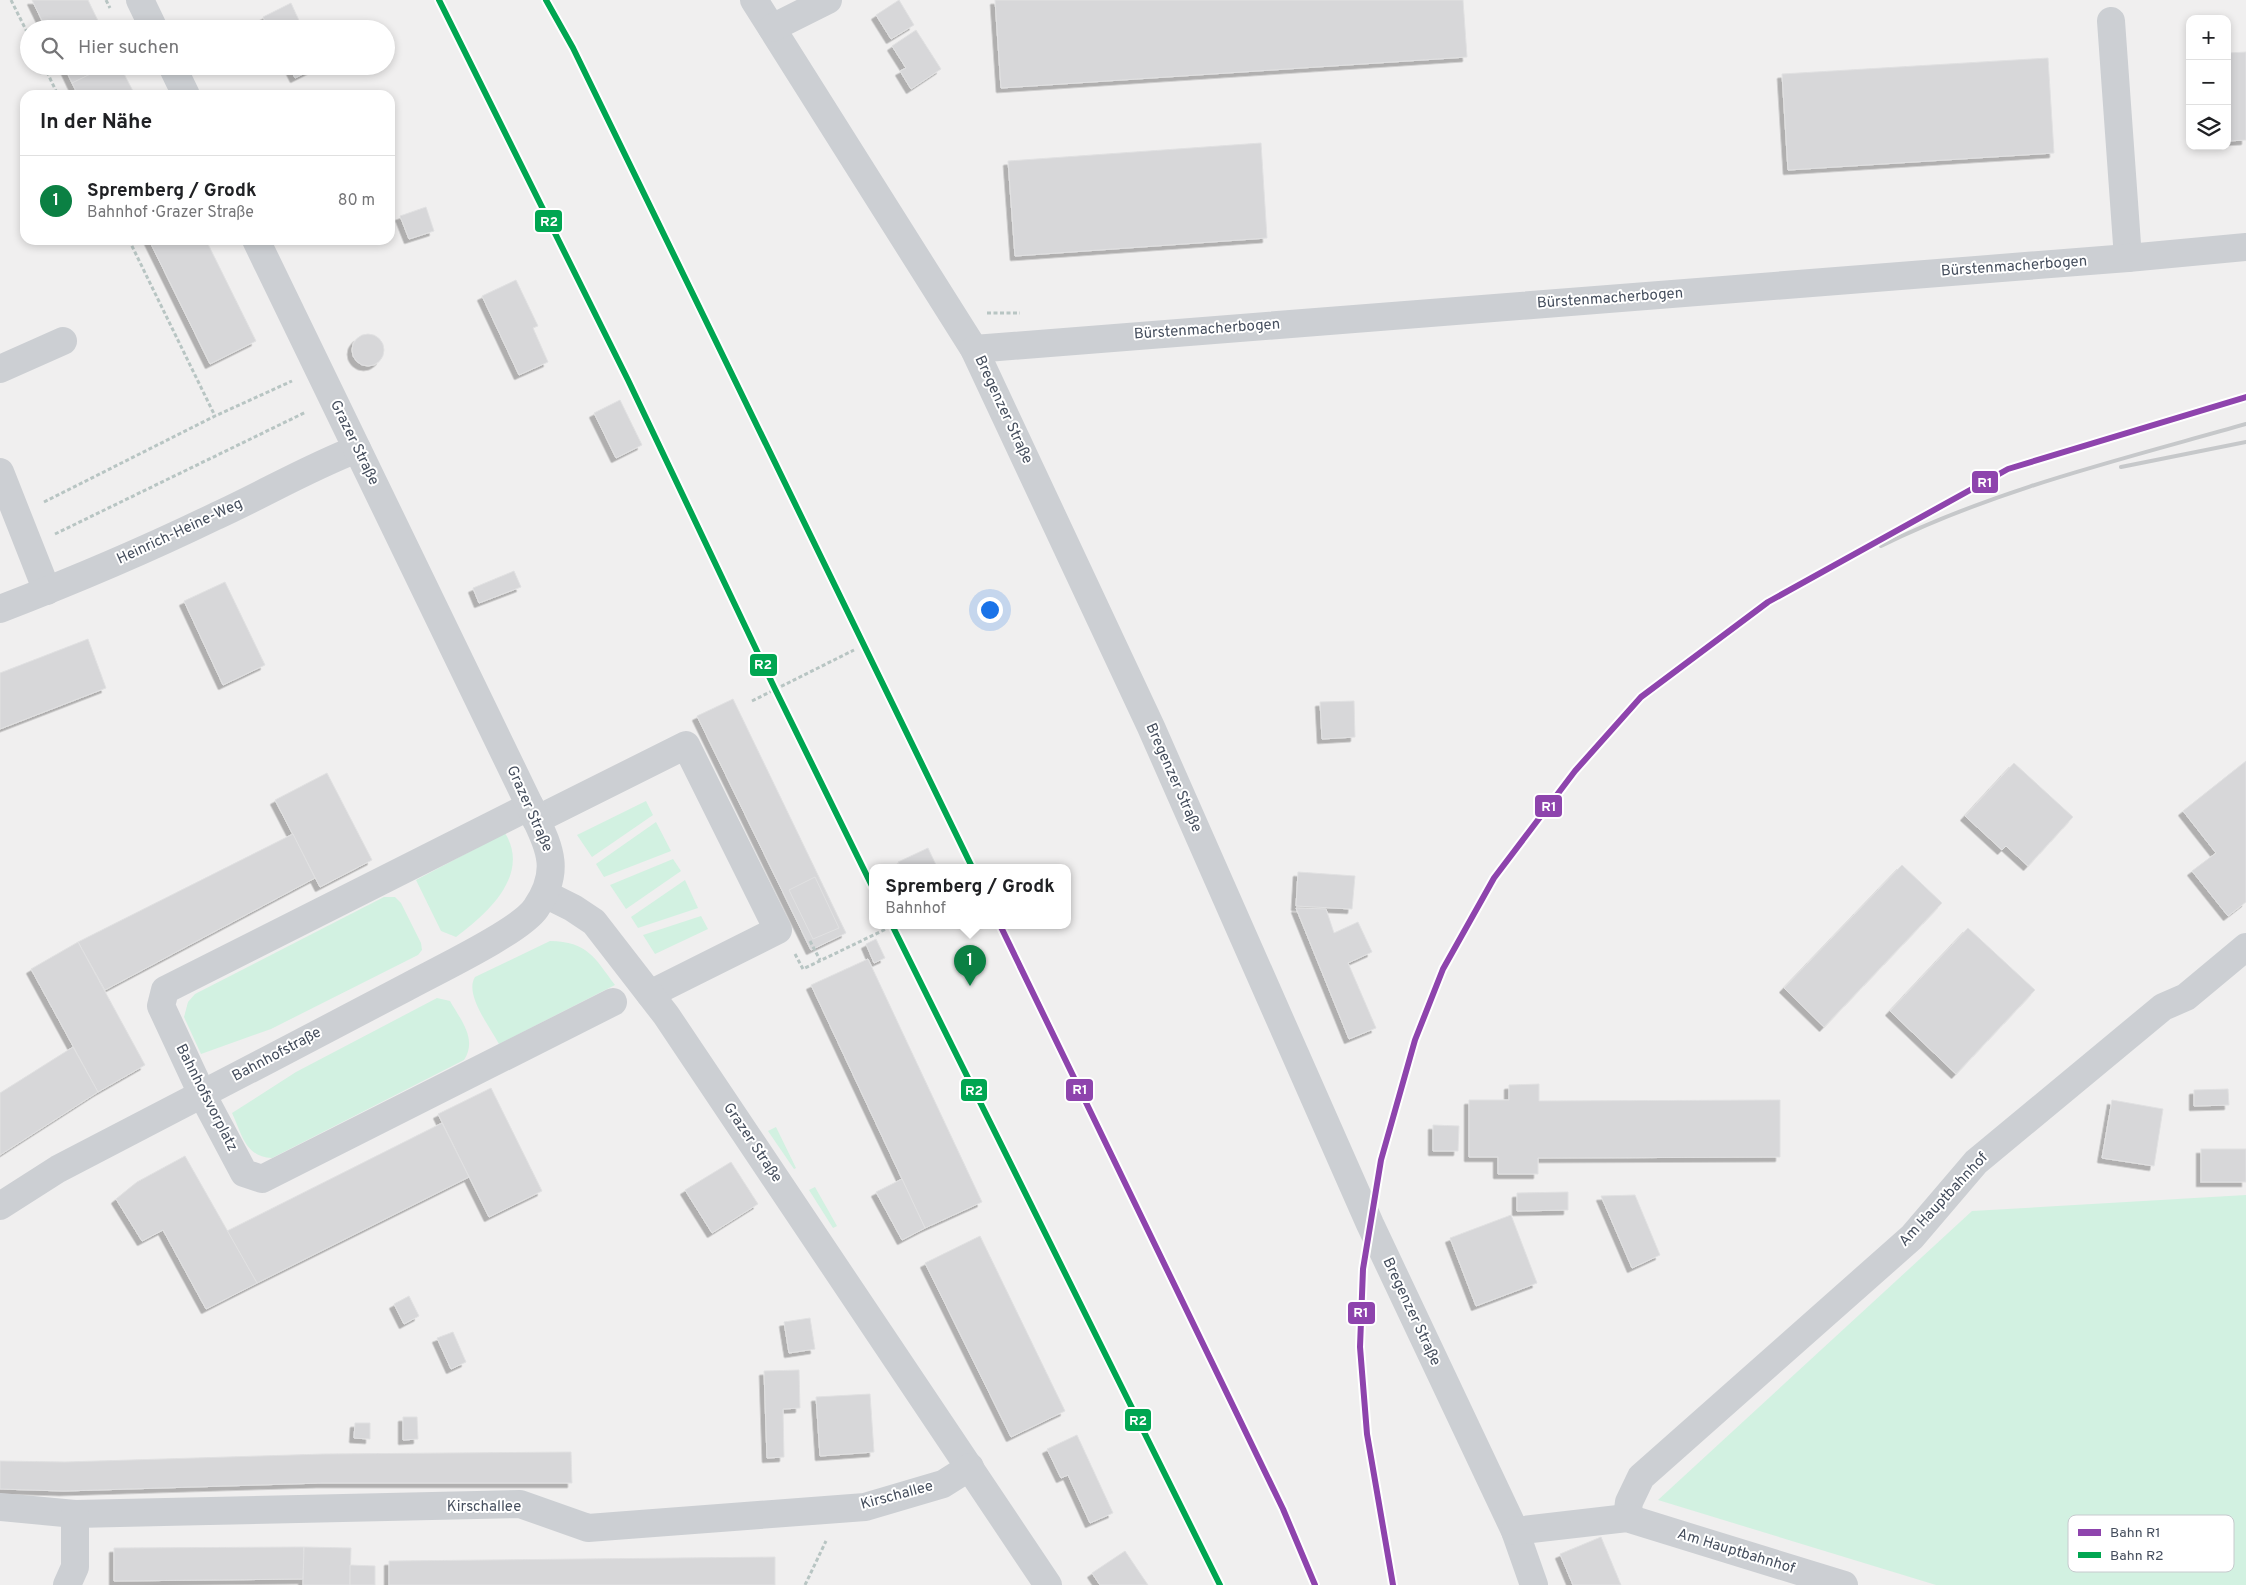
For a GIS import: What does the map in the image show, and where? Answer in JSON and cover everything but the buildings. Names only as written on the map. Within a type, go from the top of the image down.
[{"type":"street","points":[[140,0],[150,20]]},
{"type":"street","name":"Bregenzer Straße","points":[[754,0],[974,349],[1151,727],[1370,1224],[1515,1531],[1534,1585]]},
{"type":"street","points":[[772,28],[828,0]]},
{"type":"street","points":[[2111,21],[2128,258]]},
{"type":"street","points":[[176,75],[184,90]]},
{"type":"street","name":"Grazer Straße","points":[[258,245],[533,813],[552,862],[551,877],[545,894],[573,908],[594,922],[650,994],[1048,1585]]},
{"type":"street","name":"Bürstenmacherbogen","points":[[974,349],[2128,258],[2246,247]]},
{"type":"street","points":[[0,369],[63,341]]},
{"type":"street","name":"Heinrich-Heine-Weg","points":[[0,609],[47,591],[217,516],[301,473],[357,449]]},
{"type":"street","points":[[0,472],[47,591]]},
{"type":"street","name":"Bahnhofsvorplatz","points":[[613,1002],[262,1179],[244,1172],[202,1094],[161,1006],[165,990],[502,821],[533,813],[686,746],[778,930],[650,994]]},
{"type":"street","name":"Bahnhofstraße","points":[[0,1206],[58,1169],[436,971],[513,928],[534,911],[545,894]]},
{"type":"street","name":"Am Hauptbahnhof","points":[[1628,1518],[1629,1502],[1641,1477],[1912,1237],[1976,1162],[2163,1007],[2186,997],[2246,947]]},
{"type":"street","name":"Kirschallee","points":[[0,1507],[75,1514],[520,1504],[588,1528],[864,1507],[943,1484],[970,1468]]},
{"type":"street","points":[[67,1585],[75,1567],[75,1514]]},
{"type":"street","name":"Am Hauptbahnhof","points":[[1515,1531],[1628,1518],[1844,1585]]},
{"type":"path","points":[[11,0],[21,20]]},
{"type":"path","points":[[48,75],[56,90]]},
{"type":"path","points":[[131,245],[215,416]]},
{"type":"path","points":[[40,503],[215,416],[292,381]]},
{"type":"path","points":[[29,547],[306,412]]},
{"type":"path","points":[[752,701],[854,650]]},
{"type":"path","points":[[794,952],[803,969],[886,929]]},
{"type":"path","points":[[810,940],[820,960]]},
{"type":"path","points":[[804,1585],[826,1541],[864,1507]]},
{"type":"green space","points":[[646,801],[653,815],[592,857],[577,835]]},
{"type":"green space","points":[[656,822],[671,851],[604,877],[596,864]]},
{"type":"green space","points":[[505,833],[512,849],[513,864],[502,892],[480,917],[456,937],[441,931],[416,880]]},
{"type":"green space","points":[[673,859],[681,871],[626,909],[610,885]]},
{"type":"green space","points":[[685,880],[698,908],[638,928],[631,917]]},
{"type":"green space","points":[[384,897],[395,897],[401,903],[421,943],[422,950],[418,955],[271,1029],[201,1054],[184,1017],[188,1002],[195,994]]},
{"type":"green space","points":[[701,916],[708,929],[655,954],[643,935]]},
{"type":"green space","points":[[550,941],[573,944],[582,948],[595,959],[615,985],[499,1044],[475,1001],[473,984],[475,977]]},
{"type":"green space","points":[[437,998],[450,1001],[463,1022],[469,1044],[464,1060],[272,1158],[263,1157],[250,1149],[232,1113],[296,1072]]},
{"type":"green space","points":[[776,1127],[796,1168],[794,1169],[768,1131]]},
{"type":"green space","points":[[815,1187],[837,1226],[833,1228],[809,1190]]},
{"type":"green space","points":[[2246,1195],[2246,1585],[1936,1585],[1658,1500],[1972,1211]]},
{"type":"railway","points":[[1393,1585],[1367,1434],[1360,1347],[1363,1269],[1381,1160],[1415,1040],[1443,969],[1494,878],[1575,771],[1641,697],[1768,602],[2008,469],[2246,397]]},
{"type":"railway","points":[[1881,546],[1969,508],[2015,492],[2107,463],[2246,424]]},
{"type":"railway","points":[[2121,467],[2246,442]]},
{"type":"rail line","name":"R2","points":[[439,0],[628,380],[775,689],[869,880]]},
{"type":"rail line","name":"R2","points":[[546,0],[573,48],[971,864]]},
{"type":"rail line","name":"R1","points":[[1393,1585],[1367,1434],[1360,1347],[1363,1269],[1381,1160],[1415,1040],[1443,969],[1494,878],[1575,771],[1641,697],[1768,602],[2008,469],[2246,397]]},
{"type":"rail line","name":"R2","points":[[894,929],[1220,1585]]},
{"type":"rail line","name":"R1","points":[[1002,929],[1283,1509],[1315,1585]]},
{"type":"place","name":"Spremberg / Grodk","points":[[970,986]]}]
